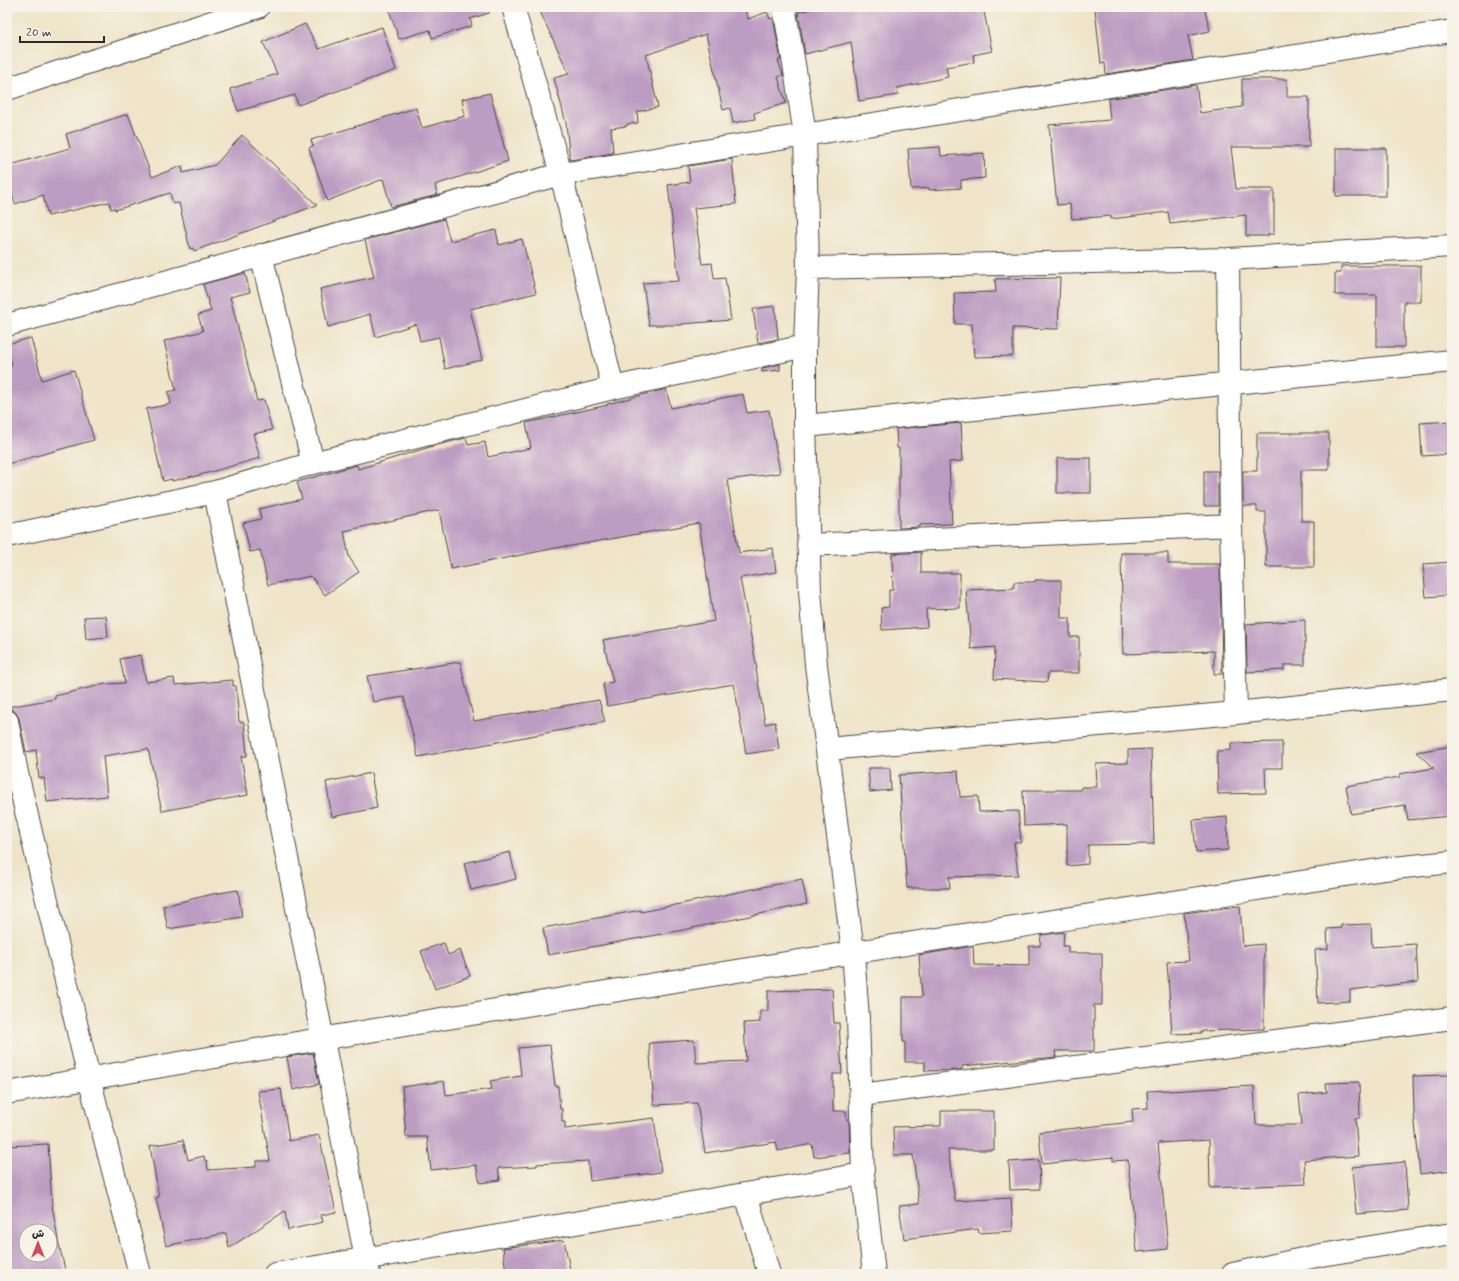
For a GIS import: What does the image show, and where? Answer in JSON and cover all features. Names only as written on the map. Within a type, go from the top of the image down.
[{"type":"street","points":[[7,89],[258,7]]},
{"type":"street","points":[[513,7],[561,174],[613,388]]},
{"type":"street","points":[[784,7],[804,135],[808,268],[805,346],[805,426],[808,544],[816,665],[853,952],[861,1095],[863,1174],[874,1274]]},
{"type":"street","points":[[7,325],[561,174],[1452,31]]},
{"type":"street","points":[[808,268],[1228,259],[1452,246]]},
{"type":"street","points":[[261,255],[313,463]]},
{"type":"street","points":[[1228,259],[1228,384],[1236,713]]},
{"type":"street","points":[[7,536],[214,492],[313,463],[613,388],[805,346]]},
{"type":"street","points":[[805,426],[1452,361]]},
{"type":"street","points":[[214,492],[367,1267]]},
{"type":"street","points":[[808,544],[1231,524]]},
{"type":"street","points":[[827,749],[1236,713],[1452,690]]},
{"type":"street","points":[[7,721],[12,774],[140,1274]]},
{"type":"street","points":[[7,1093],[321,1038],[853,952],[1384,869],[1452,862]]},
{"type":"street","points":[[861,1095],[1452,1018]]},
{"type":"street","points":[[275,1274],[367,1267],[746,1194],[863,1174]]},
{"type":"street","points":[[746,1194],[769,1274]]},
{"type":"street","points":[[1240,1273],[1321,1255],[1452,1234]]},
{"type":"building","points":[[388,7],[488,7],[489,13],[470,19],[472,26],[432,38],[430,30],[399,39]]},
{"type":"building","points":[[538,7],[744,7],[748,19],[767,12],[770,19],[773,18],[781,60],[778,60],[783,75],[778,77],[786,103],[754,113],[755,119],[733,123],[730,108],[723,110],[706,34],[646,55],[658,107],[637,112],[638,123],[611,128],[613,153],[570,160],[566,123],[554,78],[569,74]]},
{"type":"building","points":[[820,7],[983,7],[992,51],[973,55],[974,62],[946,67],[948,77],[897,88],[898,95],[859,101],[851,42],[805,54],[798,12]]},
{"type":"building","points":[[1111,7],[1204,7],[1210,31],[1188,36],[1193,60],[1106,74],[1105,63],[1101,64],[1095,9]]},
{"type":"building","points":[[305,24],[319,49],[382,27],[396,70],[298,105],[295,95],[238,111],[230,89],[277,74],[263,42]]},
{"type":"building","points":[[1242,79],[1287,79],[1287,97],[1309,97],[1309,147],[1231,147],[1236,189],[1274,189],[1274,234],[1268,234],[1268,236],[1246,236],[1246,215],[1170,224],[1168,212],[1111,219],[1111,216],[1072,219],[1070,204],[1057,205],[1049,125],[1110,120],[1108,99],[1196,85],[1200,113],[1242,107]]},
{"type":"building","points":[[490,93],[508,161],[435,185],[437,195],[391,207],[383,179],[327,201],[309,148],[313,146],[311,140],[416,108],[422,128],[465,116],[462,99]]},
{"type":"building","points":[[128,114],[152,177],[182,166],[183,173],[215,165],[242,135],[317,205],[194,251],[193,248],[190,249],[179,203],[173,204],[170,193],[115,210],[115,208],[111,209],[109,202],[48,216],[43,195],[15,204],[7,177],[7,166],[70,148],[66,134]]},
{"type":"building","points":[[940,147],[941,156],[984,153],[985,178],[961,180],[961,188],[929,190],[929,188],[911,189],[908,149]]},
{"type":"building","points":[[1336,148],[1386,148],[1386,196],[1336,196]]},
{"type":"building","points":[[732,159],[736,204],[694,208],[702,264],[712,263],[714,279],[725,278],[731,320],[682,325],[649,325],[643,283],[679,281],[668,185],[690,182],[688,166]]},
{"type":"building","points":[[444,219],[450,241],[496,230],[499,245],[522,239],[536,293],[470,309],[482,360],[445,369],[439,337],[420,341],[416,324],[376,337],[370,314],[328,327],[320,289],[374,277],[365,240]]},
{"type":"building","points":[[1341,266],[1421,266],[1421,302],[1404,302],[1404,347],[1377,347],[1377,295],[1335,295],[1335,273],[1341,273]]},
{"type":"building","points":[[245,273],[250,292],[230,297],[257,401],[264,400],[272,430],[253,434],[260,458],[193,477],[163,481],[146,409],[171,404],[168,392],[176,390],[164,341],[203,331],[198,315],[211,311],[203,284]]},
{"type":"building","points":[[1060,278],[1058,329],[1013,328],[1013,356],[974,357],[972,324],[955,324],[954,293],[996,292],[995,279]]},
{"type":"building","points":[[775,306],[778,339],[758,343],[753,309]]},
{"type":"building","points":[[31,338],[42,380],[74,370],[94,440],[7,464],[7,367],[12,366],[7,344]]},
{"type":"building","points":[[780,364],[780,370],[762,372],[762,368]]},
{"type":"building","points":[[666,389],[671,408],[743,394],[747,413],[769,410],[780,473],[727,480],[739,553],[773,548],[776,572],[740,578],[757,669],[765,724],[775,722],[779,749],[746,754],[734,684],[607,706],[603,684],[613,682],[603,640],[714,621],[699,523],[566,546],[451,569],[439,510],[344,531],[349,557],[359,572],[325,595],[311,576],[268,585],[260,550],[250,552],[243,523],[261,519],[259,509],[302,499],[297,482],[357,465],[358,469],[433,446],[466,438],[468,445],[485,442],[488,457],[531,448],[526,423],[608,405],[607,404]]},
{"type":"building","points":[[1452,421],[1452,454],[1422,456],[1420,423]]},
{"type":"building","points":[[961,423],[963,461],[949,462],[952,524],[920,525],[920,527],[899,528],[899,448],[897,448],[896,429]]},
{"type":"building","points":[[1257,433],[1329,433],[1329,470],[1301,470],[1301,521],[1314,521],[1314,567],[1266,567],[1266,512],[1257,512],[1257,506],[1243,506],[1243,471],[1257,471]]},
{"type":"building","points":[[1057,458],[1091,458],[1091,493],[1057,493]]},
{"type":"building","points":[[1204,471],[1218,471],[1218,506],[1204,506]]},
{"type":"building","points":[[921,552],[921,573],[960,573],[960,608],[926,609],[927,627],[882,630],[881,608],[889,607],[889,590],[893,590],[892,554]]},
{"type":"building","points":[[1121,553],[1168,553],[1168,564],[1220,564],[1222,674],[1214,674],[1214,651],[1123,654]]},
{"type":"building","points":[[1452,562],[1452,595],[1426,597],[1423,564]]},
{"type":"building","points":[[1035,580],[1061,580],[1061,618],[1070,618],[1070,637],[1079,637],[1079,673],[1048,673],[1047,682],[994,679],[995,647],[971,649],[966,590],[1014,588],[1014,582],[1035,582]]},
{"type":"building","points":[[106,616],[108,637],[86,639],[84,617]]},
{"type":"building","points":[[1305,620],[1305,665],[1284,665],[1284,670],[1247,672],[1246,624]]},
{"type":"building","points":[[141,655],[146,682],[174,678],[175,685],[233,680],[233,686],[236,686],[239,722],[244,722],[247,756],[241,757],[248,795],[162,811],[148,749],[103,756],[107,796],[47,802],[44,778],[39,778],[36,750],[26,752],[19,718],[16,713],[11,709],[7,709],[7,707],[55,699],[55,696],[105,684],[125,683],[120,659]]},
{"type":"building","points":[[460,662],[474,721],[599,700],[605,722],[418,757],[404,697],[373,702],[367,676]]},
{"type":"building","points":[[1282,742],[1282,768],[1265,768],[1266,793],[1218,794],[1217,751],[1231,750],[1231,743]]},
{"type":"building","points":[[1452,746],[1452,816],[1408,820],[1405,805],[1351,814],[1346,786],[1400,777],[1400,774],[1434,768],[1416,752]]},
{"type":"building","points":[[1151,749],[1154,844],[1088,845],[1088,864],[1067,866],[1067,824],[1024,826],[1023,790],[1081,790],[1081,787],[1097,787],[1096,764],[1128,763],[1128,750]]},
{"type":"building","points":[[868,768],[890,768],[891,790],[870,792]]},
{"type":"building","points":[[958,771],[960,797],[978,796],[979,812],[1018,811],[1021,842],[1014,842],[1018,875],[949,877],[950,888],[907,888],[899,775]]},
{"type":"building","points":[[371,773],[377,808],[332,817],[326,782]]},
{"type":"building","points":[[1227,817],[1228,850],[1196,852],[1193,820]]},
{"type":"building","points":[[510,852],[516,879],[471,890],[464,863]]},
{"type":"building","points":[[802,879],[807,904],[678,931],[548,955],[543,928],[641,910],[641,912]]},
{"type":"building","points":[[238,890],[242,917],[168,929],[163,906],[213,894]]},
{"type":"building","points":[[1240,906],[1243,946],[1264,944],[1264,1029],[1202,1031],[1202,1033],[1172,1034],[1167,962],[1189,961],[1184,913]]},
{"type":"building","points":[[1371,924],[1372,947],[1416,944],[1418,982],[1350,990],[1350,1001],[1318,1003],[1315,950],[1328,949],[1327,929],[1341,928],[1341,925]]},
{"type":"building","points":[[1064,932],[1063,946],[1068,946],[1068,953],[1102,953],[1102,1005],[1094,1005],[1094,1051],[1055,1051],[1056,1057],[962,1066],[962,1069],[959,1070],[925,1071],[925,1062],[905,1062],[905,1042],[903,1042],[903,997],[922,997],[919,955],[973,946],[974,965],[1029,966],[1029,946],[1040,946],[1041,935]]},
{"type":"building","points":[[444,943],[448,955],[460,950],[470,976],[435,989],[421,951]]},
{"type":"building","points":[[832,989],[834,1023],[839,1023],[842,1074],[833,1074],[833,1111],[846,1111],[847,1120],[849,1120],[850,1153],[814,1157],[812,1144],[778,1151],[776,1142],[705,1153],[697,1103],[654,1105],[649,1043],[694,1040],[696,1063],[746,1061],[744,1023],[760,1022],[760,1011],[768,1011],[768,991]]},
{"type":"building","points":[[550,1045],[555,1086],[558,1086],[560,1109],[562,1109],[562,1122],[565,1122],[565,1129],[654,1118],[661,1172],[590,1181],[588,1161],[537,1164],[537,1166],[498,1168],[500,1180],[480,1183],[476,1165],[431,1170],[427,1137],[406,1137],[402,1087],[444,1081],[446,1095],[492,1089],[490,1081],[521,1076],[518,1048]]},
{"type":"building","points":[[313,1053],[319,1084],[293,1090],[287,1057]]},
{"type":"building","points":[[1449,1075],[1450,1093],[1452,1093],[1452,1170],[1420,1174],[1414,1113],[1413,1076]]},
{"type":"building","points":[[1359,1082],[1360,1118],[1355,1118],[1358,1156],[1304,1160],[1306,1184],[1210,1188],[1209,1140],[1158,1143],[1168,1249],[1137,1252],[1128,1160],[1113,1161],[1113,1157],[1042,1164],[1039,1132],[1133,1122],[1132,1109],[1148,1108],[1147,1091],[1254,1086],[1256,1125],[1302,1125],[1299,1095],[1327,1092],[1326,1083]]},
{"type":"building","points":[[281,1089],[289,1141],[319,1135],[336,1212],[321,1215],[323,1222],[288,1230],[285,1211],[229,1248],[226,1233],[166,1246],[156,1198],[159,1197],[150,1146],[183,1140],[188,1160],[204,1156],[205,1161],[207,1161],[208,1170],[256,1167],[256,1161],[270,1161],[258,1091]]},
{"type":"building","points":[[941,1111],[994,1111],[994,1150],[948,1150],[955,1201],[1011,1198],[1013,1231],[979,1233],[978,1229],[904,1239],[899,1206],[919,1204],[913,1155],[894,1155],[893,1127],[941,1126]]},
{"type":"building","points":[[48,1144],[52,1205],[55,1223],[18,1223],[18,1263],[58,1263],[58,1240],[66,1274],[7,1274],[7,1146]]},
{"type":"building","points":[[1039,1160],[1040,1189],[1010,1190],[1009,1162]]},
{"type":"building","points":[[1405,1162],[1408,1210],[1356,1214],[1352,1167]]},
{"type":"building","points":[[564,1240],[571,1274],[506,1274],[503,1248]]}]
